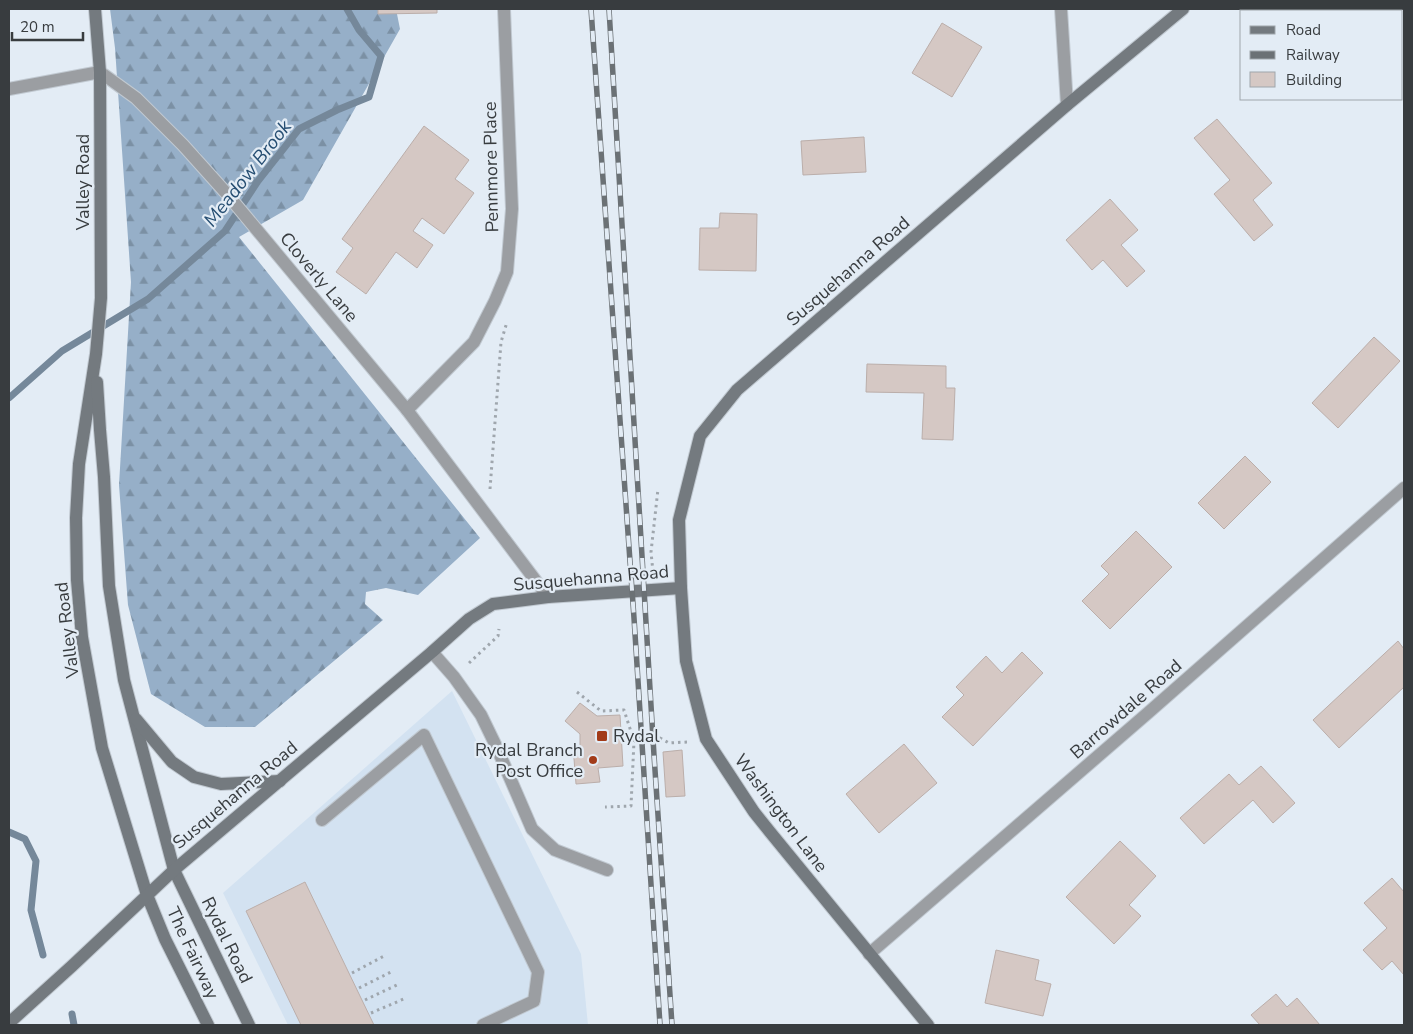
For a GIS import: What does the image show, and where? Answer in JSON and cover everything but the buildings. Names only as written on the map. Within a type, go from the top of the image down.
[{"type":"main road","name":"Valley Road","points":[[95,9],[100,72],[101,298],[96,354],[79,464],[76,518],[78,580],[82,637],[102,748],[147,895]]},
{"type":"main road","name":"Susquehanna Road","points":[[9,1023],[174,870],[469,619],[493,604],[548,597],[681,588],[679,520],[700,436],[737,390],[1067,105],[1183,9]]},
{"type":"main road","name":"Valley Road","points":[[96,354],[104,476],[108,586],[124,680],[174,870]]},
{"type":"main road","name":"Washington Lane","points":[[681,588],[686,661],[706,739],[754,812],[928,1025]]},
{"type":"main road","points":[[134,717],[172,762],[194,777],[221,784],[280,780]]},
{"type":"main road","name":"Rydal Road","points":[[174,870],[249,1025]]},
{"type":"main road","name":"The Fairway","points":[[147,895],[208,1025]]},
{"type":"street","name":"Pennmore Place","points":[[407,410],[474,342],[495,301],[507,272],[512,209],[504,9]]},
{"type":"street","points":[[1061,9],[1067,105]]},
{"type":"street","points":[[9,89],[100,72]]},
{"type":"street","name":"Cloverly Lane","points":[[100,72],[136,98],[183,145],[226,194],[407,410],[548,597]]},
{"type":"street","name":"Barrowdale Road","points":[[869,954],[1097,758],[1404,488]]},
{"type":"street","points":[[432,652],[454,677],[481,715],[532,829],[555,850],[607,870]]},
{"type":"street","points":[[322,820],[424,735],[538,972],[534,1001],[483,1025]]},
{"type":"path","points":[[490,492],[501,342],[507,320],[505,314]]},
{"type":"path","points":[[653,573],[651,552],[658,490]]},
{"type":"path","points":[[469,663],[498,636],[499,628]]},
{"type":"path","points":[[577,692],[601,711],[624,710],[634,741],[631,806],[605,806]]},
{"type":"path","points":[[634,741],[660,738],[669,743],[687,742]]},
{"type":"path","points":[[352,973],[386,955]]},
{"type":"path","points":[[359,988],[393,970]]},
{"type":"path","points":[[365,1000],[399,984]]},
{"type":"path","points":[[371,1013],[406,998]]},
{"type":"shaded area","points":[[1296,9],[1386,10],[1297,10]]},
{"type":"shaded area","points":[[452,691],[581,954],[588,1025],[288,1025],[223,893]]},
{"type":"green space","points":[[110,9],[396,9],[400,29],[303,200],[239,237],[480,538],[418,595],[386,588],[366,592],[365,604],[383,620],[255,727],[205,727],[151,694],[128,605],[119,485],[131,282],[115,48]]},
{"type":"waterway","name":"Meadow Brook","points":[[9,398],[62,351],[148,299],[225,231],[258,181],[299,129],[369,97],[381,56],[359,30],[347,9]]},
{"type":"waterway","name":"Meadow Brook","points":[[9,832],[25,839],[36,861],[31,910],[43,955]]},
{"type":"waterway","name":"Meadow Brook","points":[[72,1014],[74,1025]]},
{"type":"railway","points":[[591,9],[634,618],[660,1025]]},
{"type":"railway","points":[[609,9],[672,1025]]},
{"type":"place","name":"Rydal","points":[[602,736]]},
{"type":"place","name":"Rydal Branch Post Office","points":[[593,760]]}]
